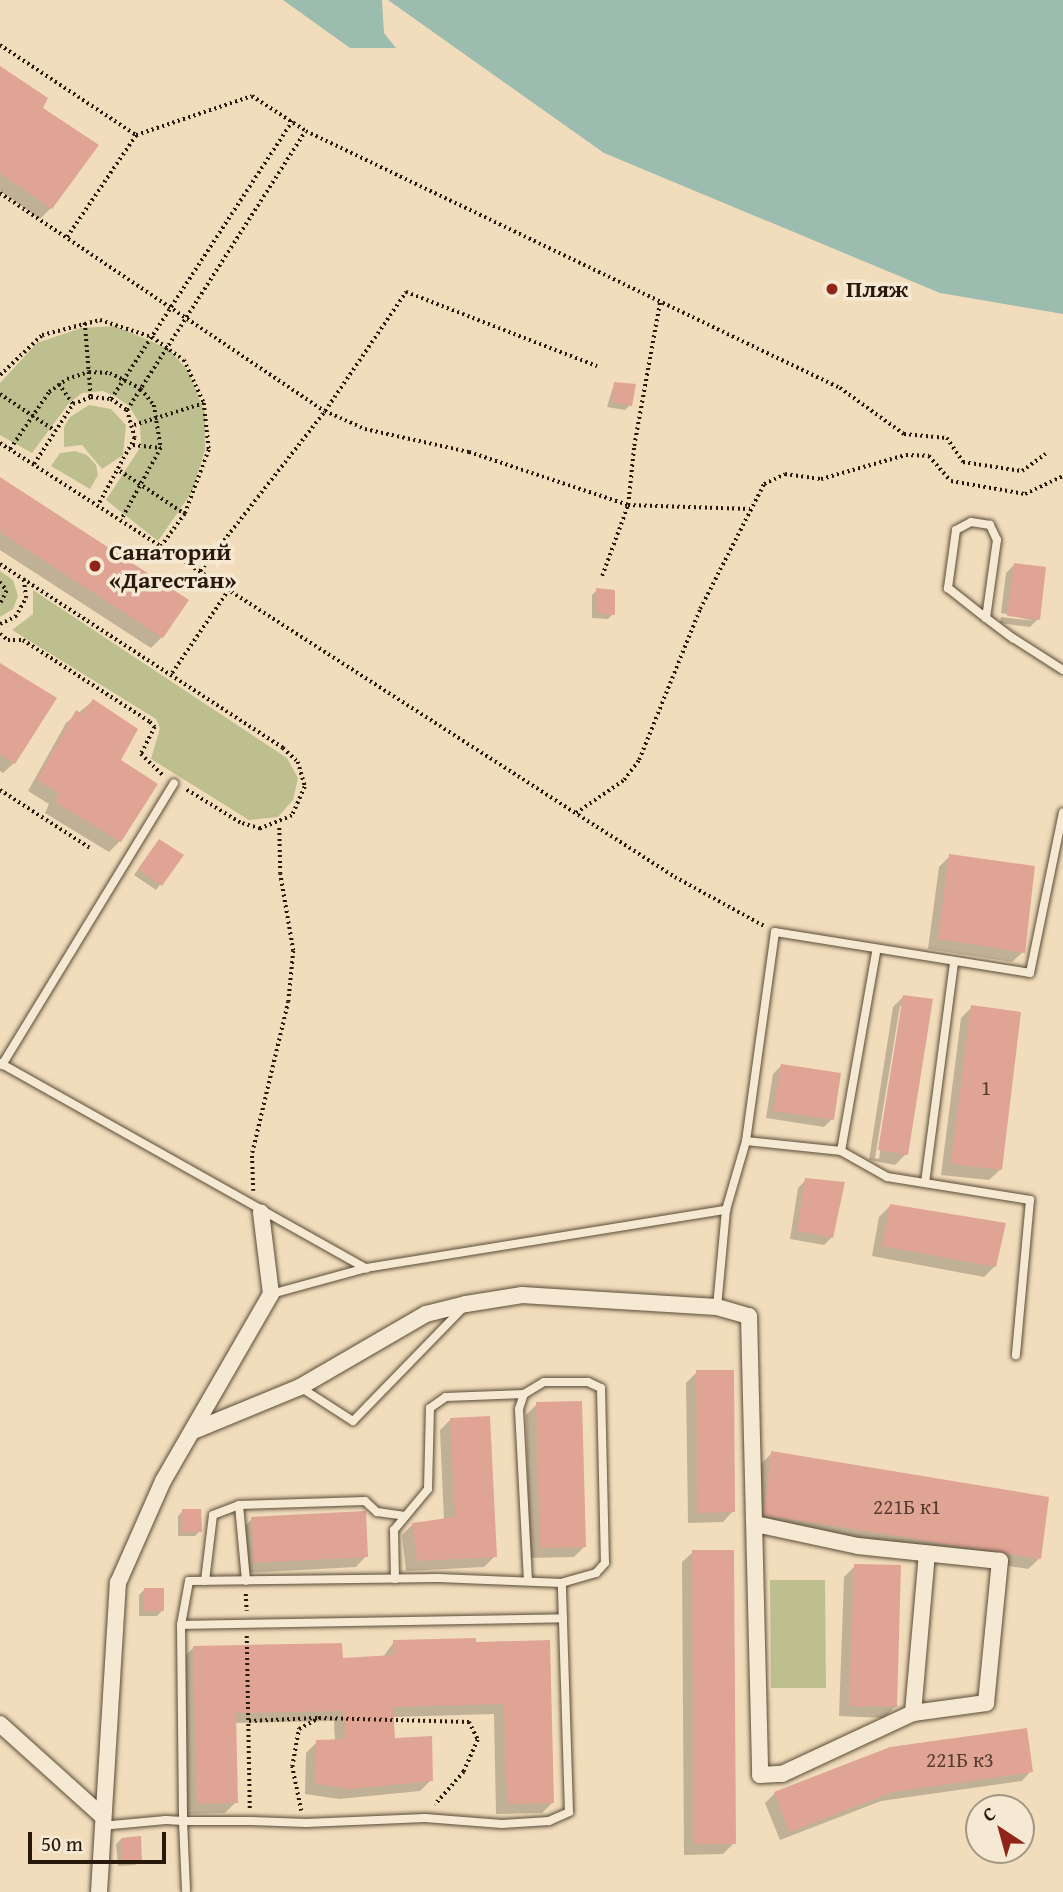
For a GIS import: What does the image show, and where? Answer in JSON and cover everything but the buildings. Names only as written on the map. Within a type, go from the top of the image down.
[{"type":"street","points":[[99,1892],[100,1821],[118,1583],[163,1481],[271,1294],[261,1213]]},
{"type":"street","points":[[193,1431],[300,1387],[426,1314],[466,1304],[522,1295],[717,1307],[749,1317],[760,1775],[782,1774],[913,1713],[986,1703],[1000,1561],[858,1546],[755,1524]]},
{"type":"street","points":[[913,1713],[926,1554]]},
{"type":"street","points":[[0,1724],[100,1821]]},
{"type":"lane","points":[[986,618],[997,540],[989,525],[971,522],[956,530],[948,588],[986,618],[1063,670]]},
{"type":"lane","points":[[174,783],[1,1064],[261,1213],[366,1268]]},
{"type":"lane","points":[[717,1307],[726,1210],[746,1142],[775,932],[876,951],[1030,973],[1063,812]]},
{"type":"lane","points":[[841,1151],[876,951]]},
{"type":"lane","points":[[925,1183],[954,962]]},
{"type":"lane","points":[[746,1142],[841,1151],[887,1177],[1030,1199],[1016,1355]]},
{"type":"lane","points":[[271,1294],[366,1268],[726,1210]]},
{"type":"lane","points":[[300,1387],[353,1421],[466,1304]]},
{"type":"lane","points":[[186,1889],[181,1625],[188,1581],[395,1579],[562,1583],[596,1573],[605,1563],[601,1388],[588,1382],[544,1382],[524,1394],[446,1397],[430,1408],[428,1489],[394,1530],[395,1579]]},
{"type":"lane","points":[[524,1394],[519,1409],[528,1581]]},
{"type":"lane","points":[[205,1581],[213,1515],[239,1504],[365,1501],[377,1512],[405,1516]]},
{"type":"lane","points":[[239,1504],[246,1581]]},
{"type":"lane","points":[[100,1821],[306,1823],[425,1818],[502,1824],[549,1821],[569,1812],[562,1583]]},
{"type":"lane","points":[[181,1625],[563,1618]]},
{"type":"path","points":[[0,45],[136,135]]},
{"type":"path","points":[[67,237],[136,135],[252,96],[306,131],[841,388],[904,434],[947,438],[963,462],[1022,471],[1045,454]]},
{"type":"path","points":[[111,399],[292,121]]},
{"type":"path","points":[[127,410],[306,131]]},
{"type":"path","points":[[0,193],[325,411],[365,429],[469,452],[628,505],[750,509]]},
{"type":"path","points":[[200,571],[325,411],[406,292],[597,366]]},
{"type":"path","points":[[602,576],[628,505],[634,446],[660,301]]},
{"type":"path","points":[[0,375],[42,335],[85,323],[110,322],[152,337],[169,346],[184,360],[204,403],[209,450],[185,514],[161,547]]},
{"type":"path","points":[[85,323],[91,397]]},
{"type":"path","points":[[10,449],[32,416],[59,384],[89,372],[124,379],[141,388],[158,418],[160,448],[143,487],[122,520]]},
{"type":"path","points":[[59,384],[73,404]]},
{"type":"path","points":[[0,394],[54,430]]},
{"type":"path","points":[[34,464],[73,404],[91,397],[111,399],[127,410],[134,425],[133,445],[99,504]]},
{"type":"path","points":[[134,425],[204,403]]},
{"type":"path","points":[[0,443],[99,504],[161,547],[676,877],[775,932]]},
{"type":"path","points":[[133,445],[160,448]]},
{"type":"path","points":[[576,813],[624,780],[639,760],[701,609],[764,484],[785,474],[821,479],[906,455],[929,456],[951,481],[1025,494],[1063,476]]},
{"type":"path","points":[[120,471],[185,514]]},
{"type":"path","points":[[0,564],[172,673],[298,762],[305,787],[292,817],[279,825],[260,830],[240,823],[174,783],[144,762],[141,754],[155,727],[150,722],[23,640],[0,635]]},
{"type":"path","points":[[0,624],[15,617],[26,598],[23,577]]},
{"type":"path","points":[[0,582],[7,591],[0,604]]},
{"type":"path","points":[[172,673],[229,589]]},
{"type":"path","points":[[0,790],[90,848]]},
{"type":"path","points":[[261,1213],[253,1194],[252,1153],[288,1002],[293,951],[280,874],[279,825]]},
{"type":"path","points":[[246,1581],[251,1821]]},
{"type":"path","points":[[249,1721],[319,1718],[469,1722],[478,1740],[464,1772],[425,1818]]},
{"type":"path","points":[[306,1823],[294,1793],[292,1767],[299,1729],[319,1718]]},
{"type":"green space","points":[[115,326],[169,349],[188,371],[205,413],[205,450],[192,492],[158,541],[106,500],[141,446],[140,424],[129,406],[116,397],[103,391],[82,393],[69,403],[32,453],[0,435],[0,383],[37,343],[81,328]]},
{"type":"green space","points":[[89,405],[111,409],[126,425],[123,455],[102,469],[82,445],[64,447],[64,427],[70,417]]},
{"type":"green space","points":[[75,451],[87,455],[96,465],[98,475],[90,489],[51,466],[60,453]]},
{"type":"green space","points":[[0,571],[13,580],[18,596],[13,609],[0,617]]},
{"type":"green space","points":[[33,590],[287,758],[298,778],[293,800],[278,817],[249,820],[151,759],[160,728],[156,719],[12,630],[33,614]]},
{"type":"green space","points":[[770,1580],[825,1580],[826,1688],[771,1688]]},
{"type":"shaded area","points":[[283,0],[382,0],[384,33],[396,48],[350,48]]},
{"type":"shaded area","points":[[388,0],[1063,0],[1063,314],[940,293],[604,153]]},
{"type":"place","name":"Пляж","points":[[832,289]]},
{"type":"place","name":"Санаторий «Дагестан»","points":[[95,566]]}]
